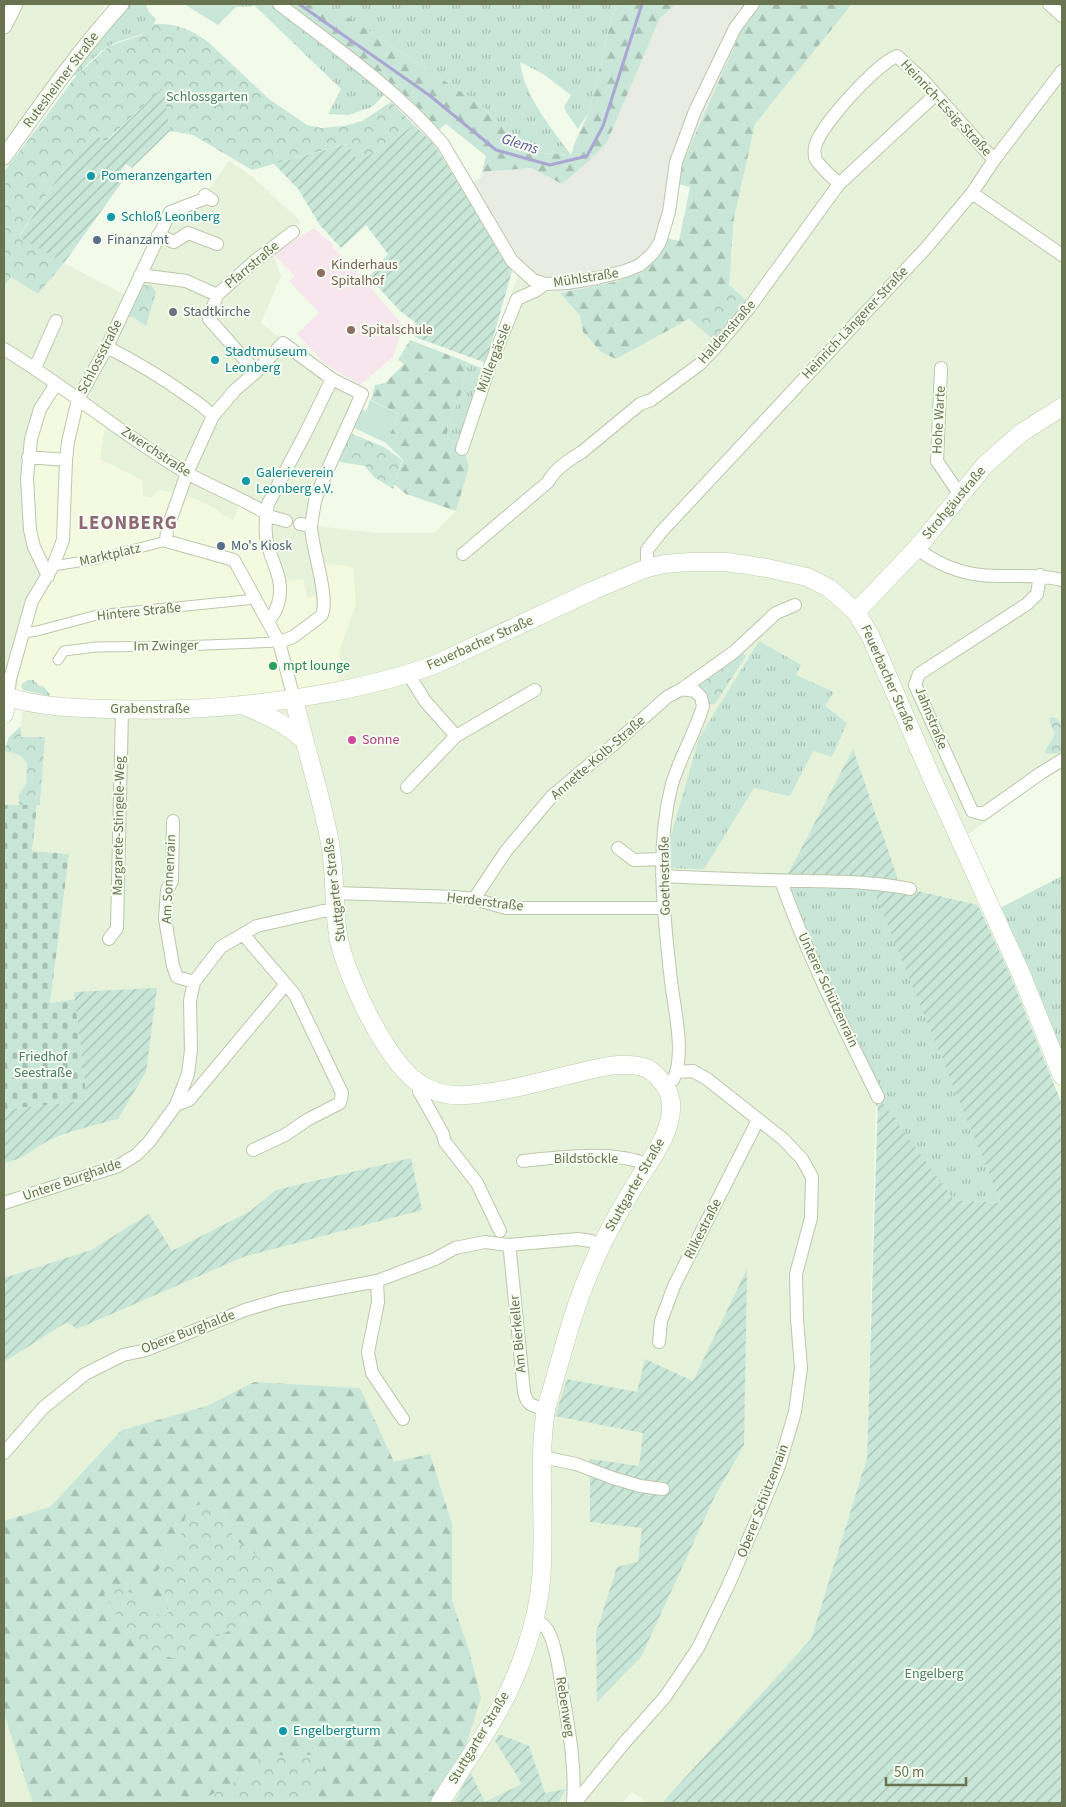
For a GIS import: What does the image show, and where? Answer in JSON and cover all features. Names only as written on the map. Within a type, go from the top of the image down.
[{"type":"main road","name":"Strohgäustraße","points":[[856,612],[917,548],[984,465],[1030,426],[1062,407]]},
{"type":"main road","name":"Feuerbacher Straße","points":[[294,698],[409,675],[646,568],[664,564],[690,562],[728,562],[807,577],[829,588],[856,612],[870,635],[930,774],[1022,976],[1062,1076]]},
{"type":"main road","name":"Grabenstraße","points":[[5,702],[122,710],[169,710],[242,706],[294,698]]},
{"type":"main road","name":"Stuttgarter Straße","points":[[294,698],[330,842],[335,872],[339,938],[342,951],[360,997],[385,1044],[405,1072],[418,1083],[430,1089],[444,1094],[464,1096],[488,1093],[597,1068],[624,1065],[643,1067],[654,1074],[668,1091],[671,1100],[670,1116],[664,1138],[616,1217],[588,1274],[546,1409],[542,1457],[541,1581],[534,1618],[517,1672],[498,1712],[440,1803]]},
{"type":"main road","points":[[242,706],[276,719],[304,740]]},
{"type":"street","points":[[4,26],[15,4]]},
{"type":"street","name":"Rutesheimer Straße","points":[[4,157],[77,56],[121,4]]},
{"type":"street","name":"Mühlstraße","points":[[279,4],[394,94],[434,134],[443,144],[512,261],[533,280],[545,284],[596,278],[625,272],[640,265],[653,253],[660,242],[665,227],[676,162],[695,111],[735,28],[753,4]]},
{"type":"street","points":[[1049,4],[1062,16]]},
{"type":"street","name":"Heinrich-Essig-Straße","points":[[839,184],[816,159],[814,147],[826,126],[859,86],[889,59],[897,56],[923,80],[994,160]]},
{"type":"street","name":"Heinrich-Längerer-Straße","points":[[646,568],[647,550],[661,532],[883,295],[972,193],[994,160],[1062,71]]},
{"type":"street","name":"Haldenstraße","points":[[463,554],[548,482],[573,457],[582,452],[640,404],[651,400],[700,364],[750,308],[839,184],[935,95]]},
{"type":"street","points":[[972,193],[1062,255]]},
{"type":"street","name":"Schlossstraße","points":[[63,521],[68,442],[78,399],[107,347],[170,212],[204,199],[205,195],[212,200]]},
{"type":"street","name":"Pfarrstraße","points":[[256,372],[209,319],[217,295],[256,260],[293,232]]},
{"type":"street","points":[[158,235],[174,242],[188,233],[217,244]]},
{"type":"street","points":[[140,276],[186,281],[217,295]]},
{"type":"street","name":"Müllergässle","points":[[462,449],[488,371],[516,299],[536,291],[545,284]]},
{"type":"street","points":[[35,368],[56,321]]},
{"type":"street","points":[[166,536],[187,473],[213,416],[283,343],[332,379],[362,394],[317,495],[308,524],[324,598],[324,611],[321,616],[293,637],[279,642]]},
{"type":"street","points":[[107,347],[172,385],[207,409],[213,416]]},
{"type":"street","name":"Zwerchstraße","points":[[4,349],[35,368],[187,473],[266,513],[286,521]]},
{"type":"street","name":"Hohe Warte","points":[[941,368],[937,461],[960,495]]},
{"type":"street","points":[[268,620],[275,614],[280,598],[280,587],[278,573],[266,537],[268,504],[332,379]]},
{"type":"street","points":[[5,702],[32,602],[51,571],[34,547],[30,530],[27,478],[31,439],[40,409],[56,384]]},
{"type":"street","points":[[28,457],[66,460]]},
{"type":"street","name":"Marktplatz","points":[[51,571],[62,540],[63,521]]},
{"type":"street","name":"Marktplatz","points":[[51,571],[98,559],[166,536],[234,560],[248,586],[252,600],[268,620],[279,642],[294,698]]},
{"type":"street","points":[[917,548],[927,556],[969,574],[1040,575],[1062,580]]},
{"type":"street","name":"Jahnstraße","points":[[1040,575],[1037,594],[1027,604],[919,674],[915,685],[972,810],[983,814],[1062,760]]},
{"type":"street","name":"Hintere Straße","points":[[24,633],[97,615],[252,600]]},
{"type":"street","name":"Annette-Kolb-Straße","points":[[474,899],[506,852],[552,796],[678,691],[734,652],[776,613],[794,606]]},
{"type":"street","name":"Im Zwinger","points":[[58,660],[64,651],[96,647],[279,642]]},
{"type":"street","points":[[409,675],[425,701],[456,736]]},
{"type":"street","points":[[407,787],[456,736],[536,690]]},
{"type":"street","name":"Goethestraße","points":[[668,1091],[676,1072],[678,1056],[662,876],[665,820],[673,783],[703,706],[701,697],[695,691],[678,691]]},
{"type":"street","name":"Margarete-Stingele-Weg","points":[[109,939],[117,928],[122,710]]},
{"type":"street","name":"Am Sonnenrain","points":[[173,820],[172,881],[167,890],[165,919],[172,966],[177,977],[194,982]]},
{"type":"street","points":[[618,848],[634,860],[662,859]]},
{"type":"street","points":[[662,876],[888,885],[910,889]]},
{"type":"street","name":"Unterer Schützenrain","points":[[781,880],[811,954],[878,1097]]},
{"type":"street","name":"Herderstraße","points":[[336,901],[474,899],[506,908],[664,908]]},
{"type":"street","name":"Untere Burghalde","points":[[4,1204],[118,1166],[136,1155],[176,1105],[188,1074],[192,1050],[190,1001],[194,982],[221,947],[257,926],[323,911],[336,901]]},
{"type":"street","points":[[243,934],[295,994],[342,1092],[340,1103],[307,1120],[285,1135],[252,1150]]},
{"type":"street","name":"Untere Burghalde","points":[[176,1105],[189,1100],[286,984]]},
{"type":"street","name":"Oberer Schützenrain","points":[[574,1803],[624,1742],[665,1697],[698,1648],[758,1518],[779,1466],[795,1412],[801,1368],[796,1274],[811,1218],[812,1177],[802,1159],[783,1139],[707,1079],[693,1071],[676,1072]]},
{"type":"street","points":[[418,1083],[419,1091],[443,1134],[445,1142],[478,1182],[500,1231]]},
{"type":"street","name":"Rilkestraße","points":[[659,1342],[661,1321],[674,1286],[758,1120]]},
{"type":"street","name":"Bildstöckle","points":[[522,1161],[559,1157],[603,1157],[638,1160],[647,1165]]},
{"type":"street","name":"Obere Burghalde","points":[[4,1452],[43,1408],[85,1374],[123,1355],[146,1350],[245,1310],[282,1299],[376,1281],[435,1259],[455,1248],[486,1242],[508,1245],[578,1239],[591,1241],[601,1246]]},
{"type":"street","name":"Am Bierkeller","points":[[508,1245],[526,1400],[532,1405],[546,1409]]},
{"type":"street","points":[[376,1281],[378,1302],[368,1352],[372,1373],[403,1420]]},
{"type":"street","points":[[542,1457],[576,1464],[640,1486],[663,1490]]},
{"type":"street","name":"Rebenweg","points":[[534,1618],[550,1633],[557,1657],[573,1760],[574,1803]]},
{"type":"shaded area","points":[[4,4],[106,4],[4,155]]},
{"type":"shaded area","points":[[676,4],[753,4],[682,167],[667,238],[658,254],[644,271],[614,282],[560,293],[531,286],[467,185],[481,178],[482,172],[531,168],[562,184],[607,142],[660,18]]},
{"type":"shaded area","points":[[852,4],[1062,4],[1062,767],[1043,778],[969,834],[935,785],[978,905],[896,886],[897,876],[853,750],[876,1093],[867,1458],[811,1639],[662,1803],[648,1803],[632,1792],[622,1803],[4,1803],[4,1163],[12,1162],[49,1141],[80,1128],[118,1119],[74,992],[75,999],[50,1003],[69,854],[32,851],[37,805],[40,805],[45,737],[20,737],[22,712],[32,709],[338,690],[340,648],[356,604],[320,596],[307,599],[286,582],[277,582],[234,521],[222,515],[143,496],[142,480],[100,459],[4,683],[4,287],[11,277],[38,294],[64,263],[125,295],[175,209],[202,198],[229,161],[254,178],[301,222],[272,252],[281,276],[261,323],[357,398],[312,499],[316,526],[378,533],[434,533],[456,511],[469,467],[463,446],[518,274],[531,286],[560,293],[580,316],[583,332],[601,352],[616,359],[689,319],[732,255],[734,218],[755,124]]},
{"type":"shaded area","name":"Spitalschule","points":[[314,228],[333,245],[332,247],[364,280],[403,326],[393,357],[360,385],[325,364],[297,334],[319,313],[289,281],[295,276],[273,254]]},
{"type":"shaded area","points":[[51,387],[107,415],[100,459],[142,480],[143,496],[151,498],[160,490],[183,494],[207,504],[233,521],[240,503],[262,515],[277,582],[303,579],[307,598],[319,596],[318,562],[353,567],[356,604],[340,648],[338,690],[232,710],[32,709],[4,682],[27,607],[46,585],[24,512],[35,436]]},
{"type":"shaded area","points":[[4,751],[20,755],[27,763],[26,784],[19,794],[19,805],[4,805]]},
{"type":"green space","points":[[121,4],[146,4],[149,12],[156,19],[148,30],[142,34],[115,43],[105,49],[76,76],[67,70]]},
{"type":"green space","points":[[184,4],[232,4],[236,7],[218,25]]},
{"type":"green space","points":[[232,4],[279,4],[386,93],[372,107],[349,115],[328,114],[341,89],[255,6],[236,7]]},
{"type":"green space","points":[[288,4],[328,4],[481,105],[526,152],[571,155],[589,112],[613,12],[621,4],[676,4],[660,18],[607,142],[589,161],[562,184],[531,168],[482,172],[486,156],[446,124],[434,134],[394,94]]},
{"type":"green space","points":[[328,4],[621,4],[613,12],[589,112],[578,129],[564,107],[571,95],[543,74],[520,62],[527,88],[533,100],[547,123],[571,155],[526,152],[481,105]]},
{"type":"green space","points":[[753,4],[852,4],[755,124],[734,218],[729,285],[695,324],[689,319],[616,359],[601,352],[583,332],[580,316],[560,293],[614,282],[644,271],[658,254],[667,238],[679,241],[690,187],[679,184],[681,167]]},
{"type":"green space","name":"Schlossgarten","points":[[154,24],[176,26],[189,30],[201,37],[269,99],[307,125],[321,128],[344,126],[362,121],[391,102],[414,125],[359,162],[346,144],[252,170],[193,135],[170,131],[163,87],[105,142],[93,134],[55,182],[19,236],[64,263],[38,294],[11,277],[4,287],[4,172],[76,76],[109,46],[141,35]]},
{"type":"green space","name":"Pomeranzengarten","points":[[163,87],[170,131],[132,168],[126,164],[119,174],[125,178],[64,263],[19,237],[55,182],[93,134],[106,142]]},
{"type":"green space","points":[[414,125],[434,144],[512,271],[486,363],[415,337],[416,323],[400,311],[369,277],[388,254],[366,225],[341,248],[319,224],[299,190],[274,164],[347,144],[359,162]]},
{"type":"green space","points":[[142,285],[151,285],[156,292],[146,326],[128,316]]},
{"type":"green space","points":[[729,285],[747,301],[713,339],[695,324]]},
{"type":"green space","points":[[410,340],[467,362],[460,398],[448,421],[447,438],[463,446],[469,467],[456,511],[406,494],[394,484],[403,460],[386,443],[399,414],[371,400],[375,385],[385,383],[404,364],[398,360]]},
{"type":"green space","points":[[467,362],[488,371],[463,446],[447,438],[448,421],[460,398]]},
{"type":"green space","points":[[370,400],[399,414],[386,443],[350,426],[359,408],[366,411]]},
{"type":"green space","points":[[350,433],[384,447],[402,460],[393,489],[374,477],[365,466],[340,462],[332,458]]},
{"type":"green space","points":[[759,641],[801,665],[796,675],[834,692],[825,706],[847,723],[832,757],[813,751],[790,796],[754,788],[704,869],[668,868],[669,843],[699,738]]},
{"type":"green space","points":[[740,650],[746,656],[715,704],[709,704],[708,698],[696,687]]},
{"type":"green space","points":[[28,680],[34,680],[39,686],[43,686],[50,694],[49,696],[23,690],[21,686]]},
{"type":"green space","points":[[1053,717],[1062,725],[1062,749],[1059,753],[1047,754],[1045,752],[1054,734],[1049,718]]},
{"type":"green space","points":[[21,726],[21,737],[45,737],[40,805],[19,805],[19,794],[26,784],[27,763],[20,755],[4,751],[9,737]]},
{"type":"green space","name":"Engelberg","points":[[853,749],[897,876],[896,886],[978,905],[1010,974],[1062,1104],[1062,1803],[662,1803],[811,1639],[867,1458],[878,1097],[954,1200],[1001,1203],[871,884],[786,878]]},
{"type":"green space","name":"Friedhof Seestraße","points":[[4,805],[37,805],[32,851],[69,854],[50,1003],[75,999],[87,1100],[4,1110]]},
{"type":"green space","points":[[1062,876],[1062,1057],[998,909]]},
{"type":"green space","points":[[786,881],[874,884],[1001,1203],[954,1200],[876,1105],[876,1093]]},
{"type":"green space","points":[[157,988],[146,1072],[118,1119],[58,1136],[16,1160],[4,1163],[4,1110],[87,1100],[74,992]]},
{"type":"green space","points":[[411,1158],[422,1210],[243,1257],[77,1329],[67,1322],[4,1362],[4,1278],[91,1250],[149,1214],[172,1251],[249,1212],[276,1190]]},
{"type":"green space","points":[[747,1269],[744,1445],[714,1498],[641,1657],[597,1702],[596,1633],[617,1567],[638,1562],[642,1528],[590,1522],[590,1459],[639,1466],[643,1433],[555,1416],[567,1379],[637,1392],[645,1359],[693,1381]]},
{"type":"green space","points":[[254,1382],[360,1388],[394,1462],[430,1454],[452,1524],[452,1601],[469,1650],[481,1698],[460,1764],[435,1803],[308,1803],[328,1755],[260,1755],[259,1768],[197,1803],[33,1803],[4,1714],[4,1521],[50,1507],[122,1430],[207,1406]],"holes":[[[188,1508],[223,1511],[234,1539],[269,1565],[218,1636],[194,1636],[104,1594],[143,1598],[161,1620],[169,1612],[167,1599],[157,1572],[180,1538]]]},
{"type":"green space","points":[[205,1503],[223,1511],[234,1539],[269,1565],[281,1565],[284,1578],[272,1586],[271,1604],[248,1622],[218,1636],[194,1636],[190,1658],[159,1658],[138,1650],[104,1594],[118,1587],[143,1598],[161,1619],[169,1612],[167,1599],[157,1572],[180,1538],[188,1508]]},
{"type":"green space","points":[[499,1734],[529,1746],[545,1793],[566,1789],[558,1803],[454,1803],[470,1772],[485,1802],[522,1784],[495,1741]]},
{"type":"green space","points":[[259,1755],[328,1755],[308,1803],[197,1803],[258,1768]]},
{"type":"waterway","name":"Glems","points":[[299,4],[429,95],[496,150],[550,165],[587,156],[603,126],[642,4]]},
{"type":"place","name":"Pomeranzengarten","points":[[91,176]]},
{"type":"place","name":"Schloß Leonberg","points":[[111,217]]},
{"type":"place","name":"Finanzamt","points":[[97,240]]},
{"type":"place","name":"Kinderhaus Spitalhof","points":[[321,273]]},
{"type":"place","name":"Stadtkirche","points":[[173,312]]},
{"type":"place","name":"Spitalschule","points":[[351,330]]},
{"type":"place","name":"Stadtmuseum Leonberg","points":[[215,360]]},
{"type":"place","name":"Galerieverein Leonberg e.V.","points":[[246,481]]},
{"type":"place","name":"Mo's Kiosk","points":[[221,546]]},
{"type":"place","name":"mpt lounge","points":[[273,666]]},
{"type":"place","name":"Sonne","points":[[352,740]]},
{"type":"place","name":"Engelbergturm","points":[[283,1731]]},
{"type":"district","name":"LEONBERG","points":[[128,523]]}]
